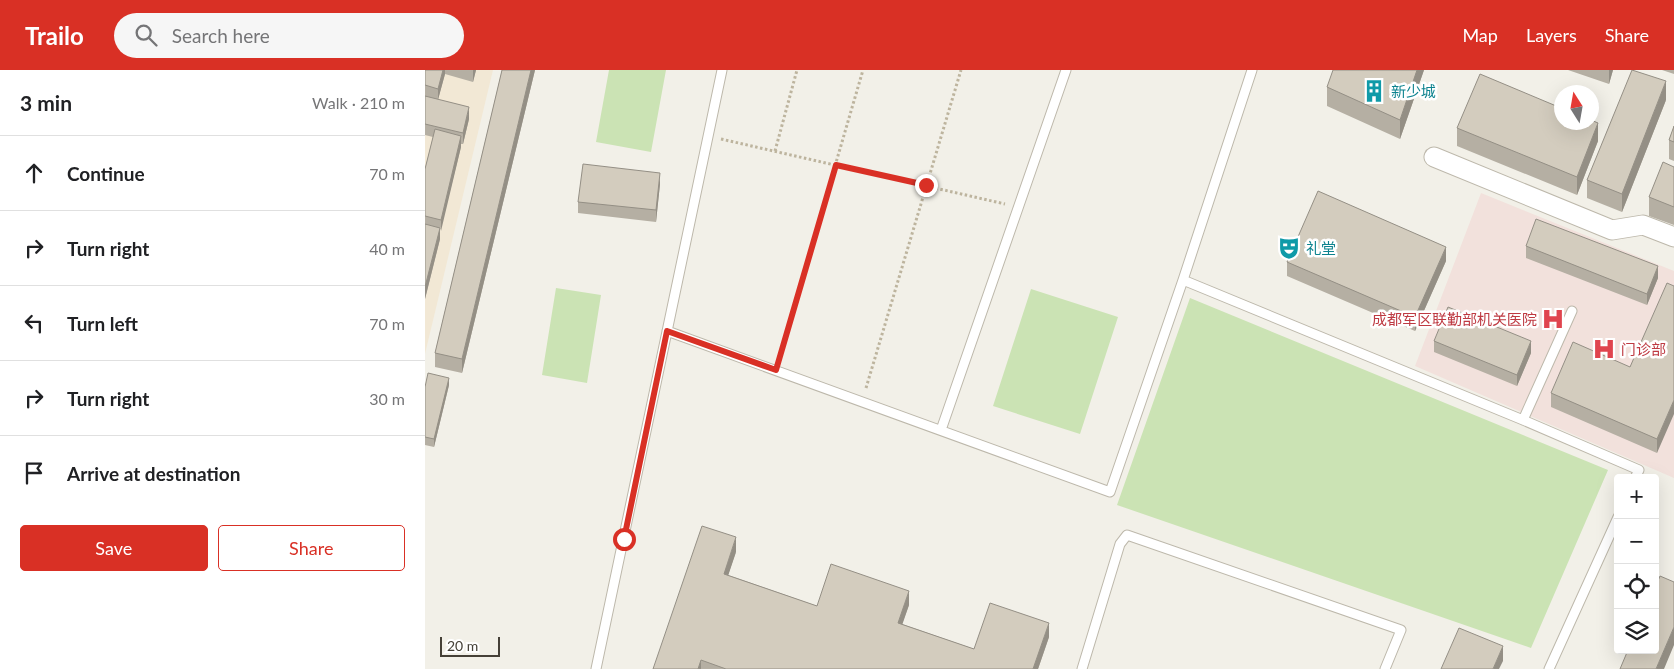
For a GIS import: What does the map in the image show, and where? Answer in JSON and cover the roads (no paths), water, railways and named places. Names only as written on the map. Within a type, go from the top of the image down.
[{"type":"street","points":[[1433,157],[1612,230],[1643,225],[1674,236]]},
{"type":"lane","points":[[596,669],[722,70]]},
{"type":"lane","points":[[941,430],[1066,70]]},
{"type":"lane","points":[[667,331],[1110,492],[1183,280],[1252,70]]},
{"type":"lane","points":[[1183,280],[1523,420],[1639,470],[1637,474]]},
{"type":"lane","points":[[1523,420],[1572,310]]},
{"type":"lane","points":[[1549,669],[1617,519]]},
{"type":"lane","points":[[1082,669],[1120,544],[1127,535],[1401,630],[1385,669]]},
{"type":"place","name":"新少城","points":[[1374,91]]},
{"type":"place","name":"礼堂","points":[[1289,248]]},
{"type":"place","name":"成都军区联勤部机关医院","points":[[1553,319]]},
{"type":"place","name":"门诊部","points":[[1604,349]]}]
